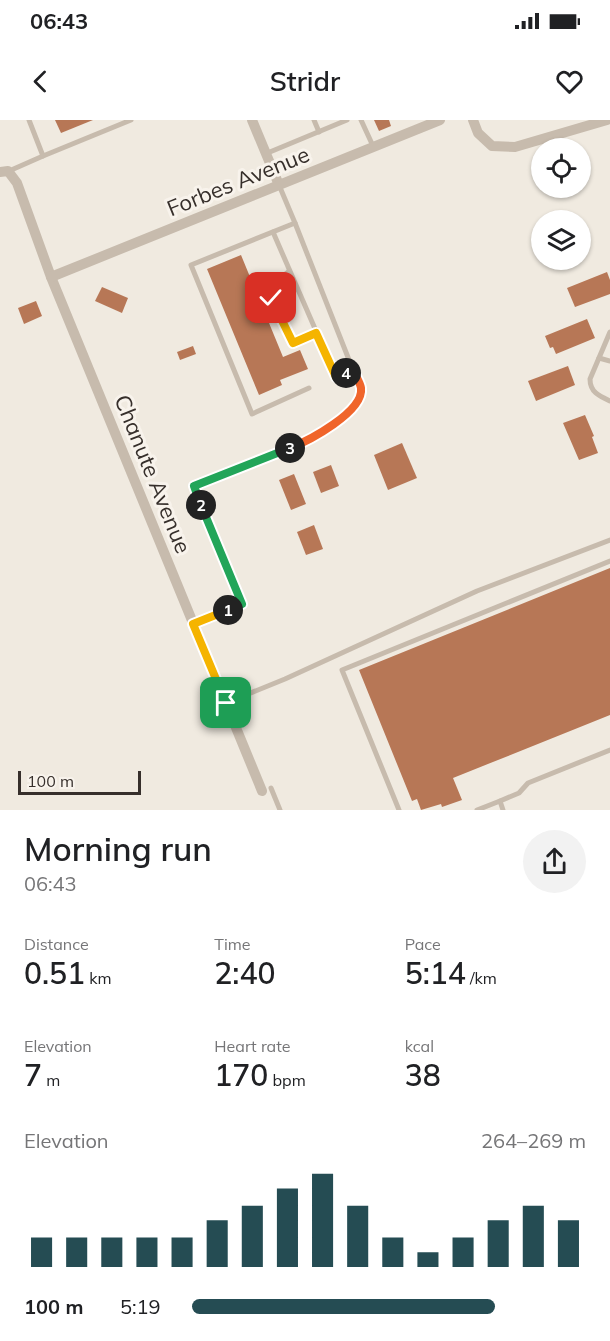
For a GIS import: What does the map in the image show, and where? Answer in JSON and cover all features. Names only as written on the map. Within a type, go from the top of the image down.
[{"type":"street","points":[[252,120],[279,185]]},
{"type":"street","name":"Forbes Avenue","points":[[51,277],[440,120]]},
{"type":"street","points":[[472,120],[478,133],[492,146],[515,147],[607,120]]},
{"type":"street","name":"Chanute Avenue","points":[[4,171],[17,183],[51,277],[193,624],[226,703],[267,789]]},
{"type":"lane","points":[[28,120],[43,156]]},
{"type":"lane","points":[[109,120],[112,128]]},
{"type":"lane","points":[[4,171],[130,120]]},
{"type":"lane","points":[[314,120],[319,132]]},
{"type":"lane","points":[[265,154],[347,120]]},
{"type":"lane","points":[[362,120],[373,146]]},
{"type":"lane","points":[[193,624],[242,604],[194,486],[298,445],[335,424],[350,411],[361,389],[279,185]]},
{"type":"lane","points":[[295,223],[191,265],[252,414],[309,388]]},
{"type":"lane","points":[[273,232],[336,377],[353,370]]},
{"type":"lane","points":[[289,271],[275,283],[270,291],[271,298],[293,343],[316,333]]},
{"type":"lane","points":[[610,332],[590,379],[590,385],[597,395],[610,401]]},
{"type":"lane","points":[[599,358],[610,361]]},
{"type":"lane","points":[[226,703],[285,679],[477,591],[610,540]]},
{"type":"lane","points":[[399,810],[342,670],[610,561]]},
{"type":"lane","points":[[477,810],[519,793],[528,783],[610,750]]},
{"type":"lane","points":[[267,789],[280,810]]},
{"type":"lane","points":[[500,801],[503,810]]},
{"type":"building","points":[[55,120],[93,120],[61,133]]},
{"type":"building","points":[[374,120],[389,120],[391,126],[379,131]]},
{"type":"building","points":[[241,255],[283,357],[300,350],[308,369],[280,380],[282,385],[259,395],[207,269]]},
{"type":"building","points":[[607,272],[610,280],[610,294],[575,307],[567,288]]},
{"type":"building","points":[[102,287],[128,298],[122,313],[95,301]]},
{"type":"building","points":[[36,301],[42,316],[24,324],[18,308]]},
{"type":"building","points":[[587,319],[595,338],[556,354],[553,347],[550,348],[545,336]]},
{"type":"building","points":[[193,346],[196,354],[180,360],[177,352]]},
{"type":"building","points":[[568,366],[575,385],[536,401],[528,381]]},
{"type":"building","points":[[585,415],[598,453],[579,460],[563,423]]},
{"type":"building","points":[[402,443],[417,478],[388,490],[374,455]]},
{"type":"building","points":[[331,465],[339,486],[321,493],[313,472]]},
{"type":"building","points":[[294,474],[306,504],[291,510],[279,480]]},
{"type":"building","points":[[314,525],[323,549],[306,555],[297,532]]},
{"type":"building","points":[[610,568],[610,715],[453,778],[462,800],[442,807],[441,804],[421,810],[417,799],[412,801],[359,670]]},
{"type":"route","points":[[226,703],[193,624],[242,604],[194,486],[298,445],[335,424],[350,411],[361,389],[353,370],[336,377],[316,333],[293,343],[290,340],[271,298]]}]
